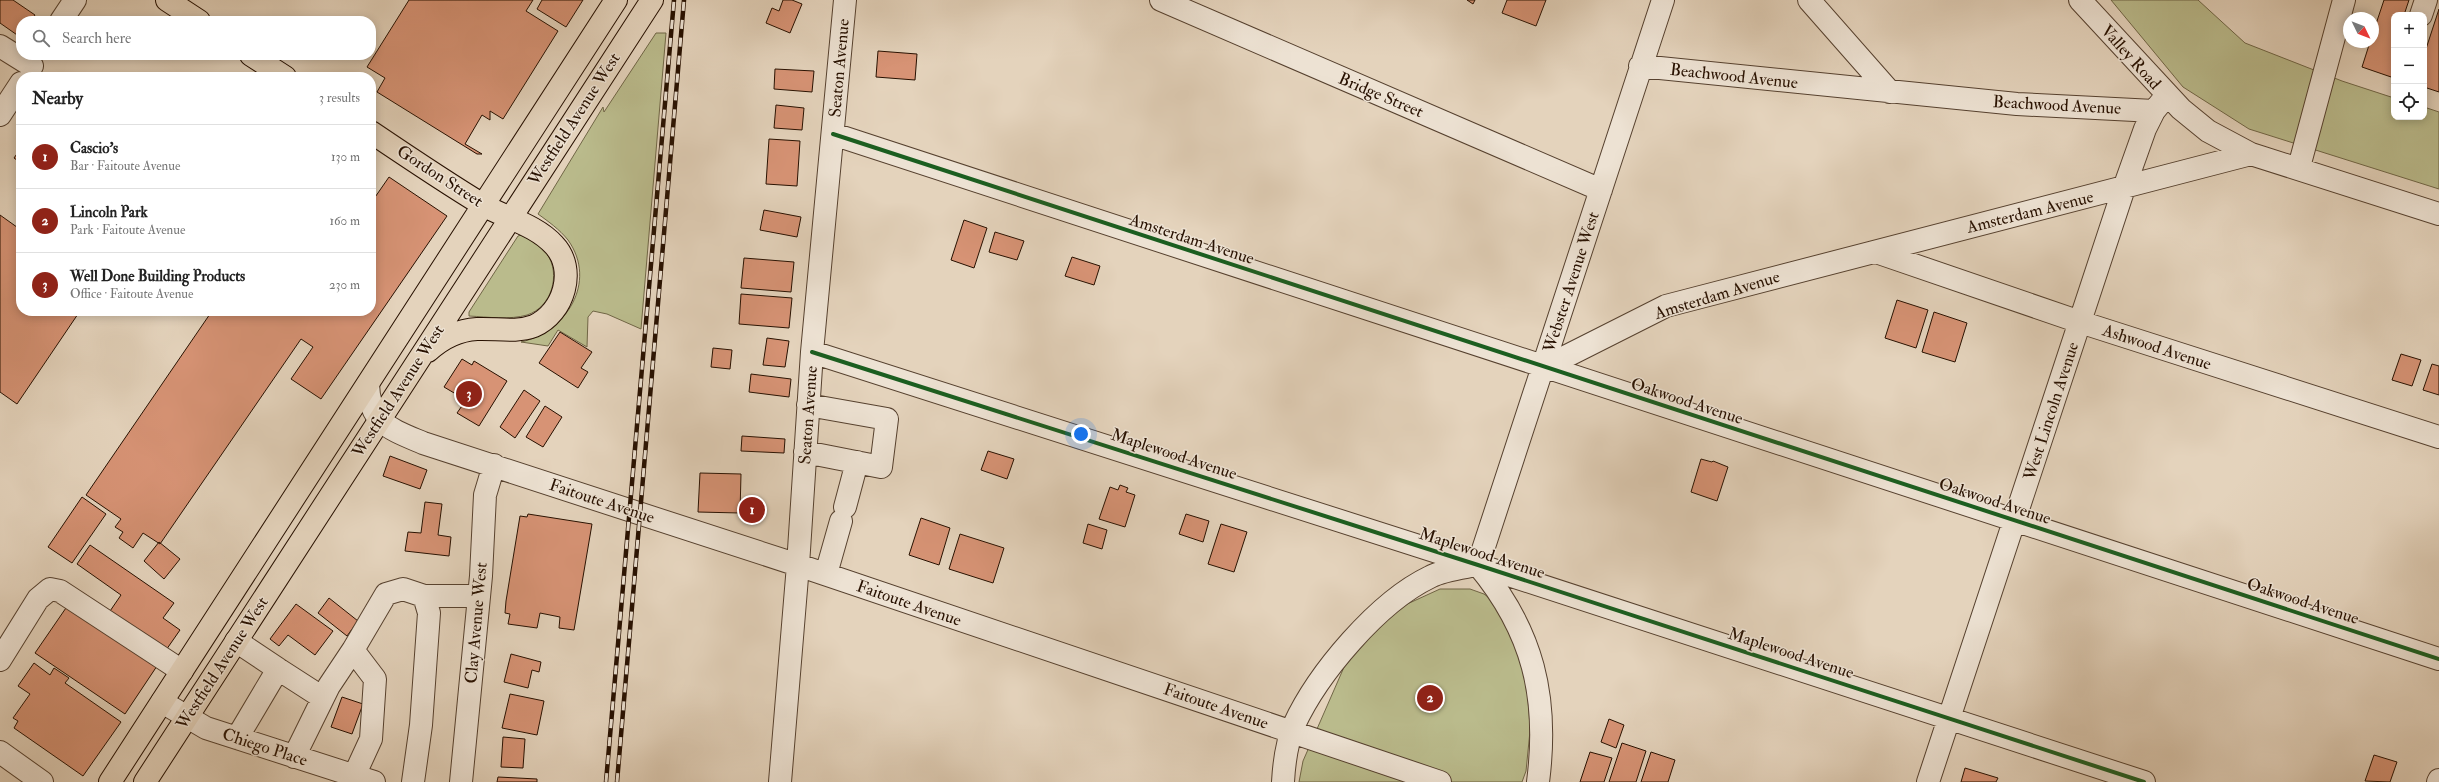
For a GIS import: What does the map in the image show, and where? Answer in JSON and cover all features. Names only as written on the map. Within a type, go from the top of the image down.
[{"type":"main road","points":[[167,0],[191,16]]},
{"type":"main road","name":"Westfield Avenue West","points":[[110,782],[616,0]]},
{"type":"main road","name":"Westfield Avenue West","points":[[144,782],[380,421],[419,358],[652,0]]},
{"type":"main road","points":[[260,60],[278,72]]},
{"type":"main road","name":"Gordon Street","points":[[376,135],[483,205],[539,233],[559,251],[566,269],[564,290],[559,302],[544,320],[534,326],[511,330],[466,330],[445,339],[419,358]]},
{"type":"street","name":"Seaton Avenue","points":[[782,781],[812,352],[845,0]]},
{"type":"street","name":"Bridge Street","points":[[1162,0],[1600,190]]},
{"type":"street","name":"Webster Avenue West","points":[[1478,565],[1640,66],[1663,0]]},
{"type":"street","points":[[1810,0],[1890,92]]},
{"type":"street","name":"Valley Road","points":[[2080,0],[2160,103]]},
{"type":"street","points":[[2299,167],[2344,0]]},
{"type":"street","points":[[2422,12],[2426,0]]},
{"type":"street","points":[[0,46],[16,59]]},
{"type":"street","points":[[17,60],[29,70]]},
{"type":"street","name":"Beachwood Avenue","points":[[1640,66],[2017,104],[2160,103]]},
{"type":"street","points":[[0,115],[16,90]]},
{"type":"street","points":[[2160,103],[2251,154],[2299,167],[2439,214]]},
{"type":"street","name":"West Lincoln Avenue","points":[[1928,782],[2124,188],[2145,129],[2160,103]]},
{"type":"street","name":"Amsterdam Avenue","points":[[833,134],[1543,368],[1666,306],[2251,154]]},
{"type":"street","name":"Ashwood Avenue","points":[[1876,252],[2080,322],[2439,438]]},
{"type":"street","name":"Maplewood Avenue","points":[[812,352],[1478,565],[2144,782]]},
{"type":"street","name":"Oakwood Avenue","points":[[1543,368],[2439,659]]},
{"type":"street","points":[[368,384],[368,399],[375,416],[380,421]]},
{"type":"street","points":[[805,452],[881,467],[887,419],[808,405]]},
{"type":"street","name":"Faitoute Avenue","points":[[380,421],[423,442],[826,574],[1440,782]]},
{"type":"street","points":[[826,574],[857,462]]},
{"type":"street","name":"Clay Avenue West","points":[[461,782],[479,596],[485,495],[494,465]]},
{"type":"street","points":[[1283,782],[1292,732],[1306,704],[1325,673],[1347,645],[1372,619],[1430,576],[1478,565],[1500,591],[1514,617],[1534,671],[1542,728],[1538,782]]},
{"type":"street","points":[[0,660],[38,599],[50,589],[60,591],[182,671]]},
{"type":"street","points":[[294,757],[323,698],[386,594],[403,589],[424,596],[479,596]]},
{"type":"street","points":[[413,782],[421,725],[429,613],[424,596]]},
{"type":"street","points":[[236,641],[323,698]]},
{"type":"street","points":[[353,650],[375,679],[371,739],[364,779]]},
{"type":"street","points":[[237,738],[278,669]]},
{"type":"street","name":"Chiego Place","points":[[162,702],[206,728],[364,779]]},
{"type":"street","points":[[0,752],[42,782]]},
{"type":"green space","points":[[2111,0],[2198,0],[2245,43],[2342,81],[2391,97],[2391,120],[2427,120],[2427,108],[2439,112],[2439,189],[2249,129],[2183,87]]},
{"type":"green space","points":[[656,33],[666,33],[641,329],[607,314],[593,311],[588,317],[587,347],[558,330],[548,346],[521,342],[552,328],[564,316],[573,303],[578,288],[580,272],[576,256],[568,240],[538,214],[603,107],[604,112]]},
{"type":"green space","points":[[523,234],[542,248],[551,262],[553,271],[552,289],[543,305],[536,311],[520,317],[506,318],[469,316],[469,312],[518,236]]},
{"type":"green space","points":[[1440,589],[1470,589],[1484,594],[1502,608],[1528,684],[1530,731],[1526,771],[1522,782],[1299,782],[1303,761],[1348,658],[1375,628],[1405,605]]},
{"type":"building","points":[[0,0],[13,0],[35,15],[16,16],[16,34],[0,23]]},
{"type":"building","points":[[409,0],[533,0],[526,11],[558,31],[503,119],[490,111],[490,120],[482,115],[465,144],[482,154],[477,154],[377,92],[385,78],[367,67],[371,60],[376,60],[376,53]]},
{"type":"building","points":[[542,0],[583,0],[566,27],[537,9]]},
{"type":"building","points":[[783,0],[792,0],[802,4],[790,33],[766,23],[772,8],[779,11]]},
{"type":"building","points":[[1467,0],[1475,0],[1473,4]]},
{"type":"building","points":[[1507,0],[1546,0],[1536,26],[1502,13]]},
{"type":"building","points":[[2384,0],[2409,0],[2405,12],[2391,12],[2391,77],[2362,67],[2368,48],[2379,48],[2379,15]]},
{"type":"building","points":[[2439,9],[2439,92],[2427,88],[2427,46]]},
{"type":"building","points":[[878,51],[917,54],[915,80],[876,77]]},
{"type":"building","points":[[775,69],[814,71],[812,92],[774,89]]},
{"type":"building","points":[[776,105],[804,108],[802,130],[774,128]]},
{"type":"building","points":[[769,139],[800,141],[797,186],[766,184]]},
{"type":"building","points":[[389,177],[447,216],[321,399],[291,379],[313,347],[301,339],[160,544],[143,533],[133,548],[119,538],[123,532],[115,527],[121,519],[86,495],[209,316],[376,316],[376,196]]},
{"type":"building","points":[[764,210],[801,217],[797,237],[760,230]]},
{"type":"building","points":[[0,215],[16,226],[16,316],[77,316],[17,404],[0,392]]},
{"type":"building","points":[[964,220],[987,228],[974,268],[951,260]]},
{"type":"building","points":[[995,232],[1024,241],[1017,260],[989,252]]},
{"type":"building","points":[[1072,257],[1100,266],[1094,285],[1065,276]]},
{"type":"building","points":[[744,258],[794,262],[791,292],[741,288]]},
{"type":"building","points":[[741,294],[792,298],[789,328],[739,324]]},
{"type":"building","points":[[1897,300],[1928,310],[1916,348],[1885,338]]},
{"type":"building","points":[[1934,312],[1967,323],[1955,362],[1922,352]]},
{"type":"building","points":[[560,332],[592,352],[581,368],[588,372],[578,388],[539,363]]},
{"type":"building","points":[[767,338],[789,341],[785,367],[763,365]]},
{"type":"building","points":[[713,348],[732,350],[730,369],[711,367]]},
{"type":"building","points":[[2401,354],[2421,360],[2412,386],[2392,380]]},
{"type":"building","points":[[462,359],[472,365],[474,361],[507,381],[479,426],[457,413],[466,400],[444,387]]},
{"type":"building","points":[[2432,364],[2439,366],[2439,395],[2423,390]]},
{"type":"building","points":[[751,374],[791,379],[789,397],[749,392]]},
{"type":"building","points":[[524,390],[540,401],[515,438],[500,427]]},
{"type":"building","points":[[545,406],[562,417],[543,447],[526,437]]},
{"type":"building","points":[[742,436],[785,439],[784,453],[741,451]]},
{"type":"building","points":[[988,451],[1014,459],[1007,479],[981,470]]},
{"type":"building","points":[[390,456],[427,470],[420,489],[383,476]]},
{"type":"building","points":[[1701,459],[1713,461],[1728,467],[1717,501],[1691,492]]},
{"type":"building","points":[[700,473],[741,474],[740,513],[698,512]]},
{"type":"building","points":[[1120,485],[1128,488],[1126,492],[1135,495],[1125,527],[1099,519],[1110,487],[1118,490]]},
{"type":"building","points":[[82,497],[106,514],[72,563],[48,547]]},
{"type":"building","points":[[425,502],[442,504],[438,535],[451,537],[449,556],[405,551],[408,532],[421,533]]},
{"type":"building","points":[[528,514],[592,524],[574,630],[559,628],[560,617],[540,613],[537,628],[508,624],[510,614],[505,613],[506,601],[520,516],[527,517]]},
{"type":"building","points":[[1186,514],[1209,521],[1203,542],[1179,534]]},
{"type":"building","points":[[921,518],[950,528],[939,565],[909,555]]},
{"type":"building","points":[[1088,524],[1107,530],[1102,549],[1083,543]]},
{"type":"building","points":[[1221,524],[1247,532],[1234,572],[1208,564]]},
{"type":"building","points":[[960,534],[1004,548],[993,583],[949,569]]},
{"type":"building","points":[[159,542],[180,559],[164,579],[144,561]]},
{"type":"building","points":[[90,545],[174,603],[163,618],[180,630],[164,653],[108,614],[121,595],[77,564]]},
{"type":"building","points":[[329,598],[358,621],[347,636],[318,613]]},
{"type":"building","points":[[296,604],[333,631],[315,655],[288,635],[279,646],[270,639]]},
{"type":"building","points":[[68,605],[157,666],[125,714],[35,653]]},
{"type":"building","points":[[511,654],[541,662],[539,672],[532,670],[528,688],[504,682]]},
{"type":"building","points":[[34,663],[50,675],[54,668],[69,678],[65,683],[121,722],[83,776],[14,728],[18,721],[13,718],[30,694],[18,686]]},
{"type":"building","points":[[510,694],[544,701],[537,735],[502,728]]},
{"type":"building","points":[[342,697],[363,704],[352,734],[331,727]]},
{"type":"building","points":[[1609,719],[1624,725],[1616,748],[1601,742]]},
{"type":"building","points":[[503,737],[525,739],[523,768],[501,767]]},
{"type":"building","points":[[1622,743],[1646,751],[1636,782],[1609,782]]},
{"type":"building","points":[[1590,752],[1612,758],[1604,782],[1580,782]]},
{"type":"building","points":[[1651,752],[1675,760],[1668,782],[1641,782]]},
{"type":"building","points":[[2374,755],[2397,762],[2390,782],[2365,781]]},
{"type":"building","points":[[1965,768],[1998,778],[1996,782],[1961,782]]},
{"type":"building","points":[[498,777],[537,779],[537,782],[497,782]]},
{"type":"railway","points":[[606,782],[674,0]]},
{"type":"railway","points":[[617,782],[684,0]]},
{"type":"cycle path","points":[[833,134],[2439,659]]},
{"type":"cycle path","points":[[812,352],[1478,565],[2144,782]]},
{"type":"place","name":"Well Done Building Products","points":[[469,394]]},
{"type":"place","name":"Cascio's","points":[[752,510]]},
{"type":"place","name":"Lincoln Park","points":[[1430,698]]}]
